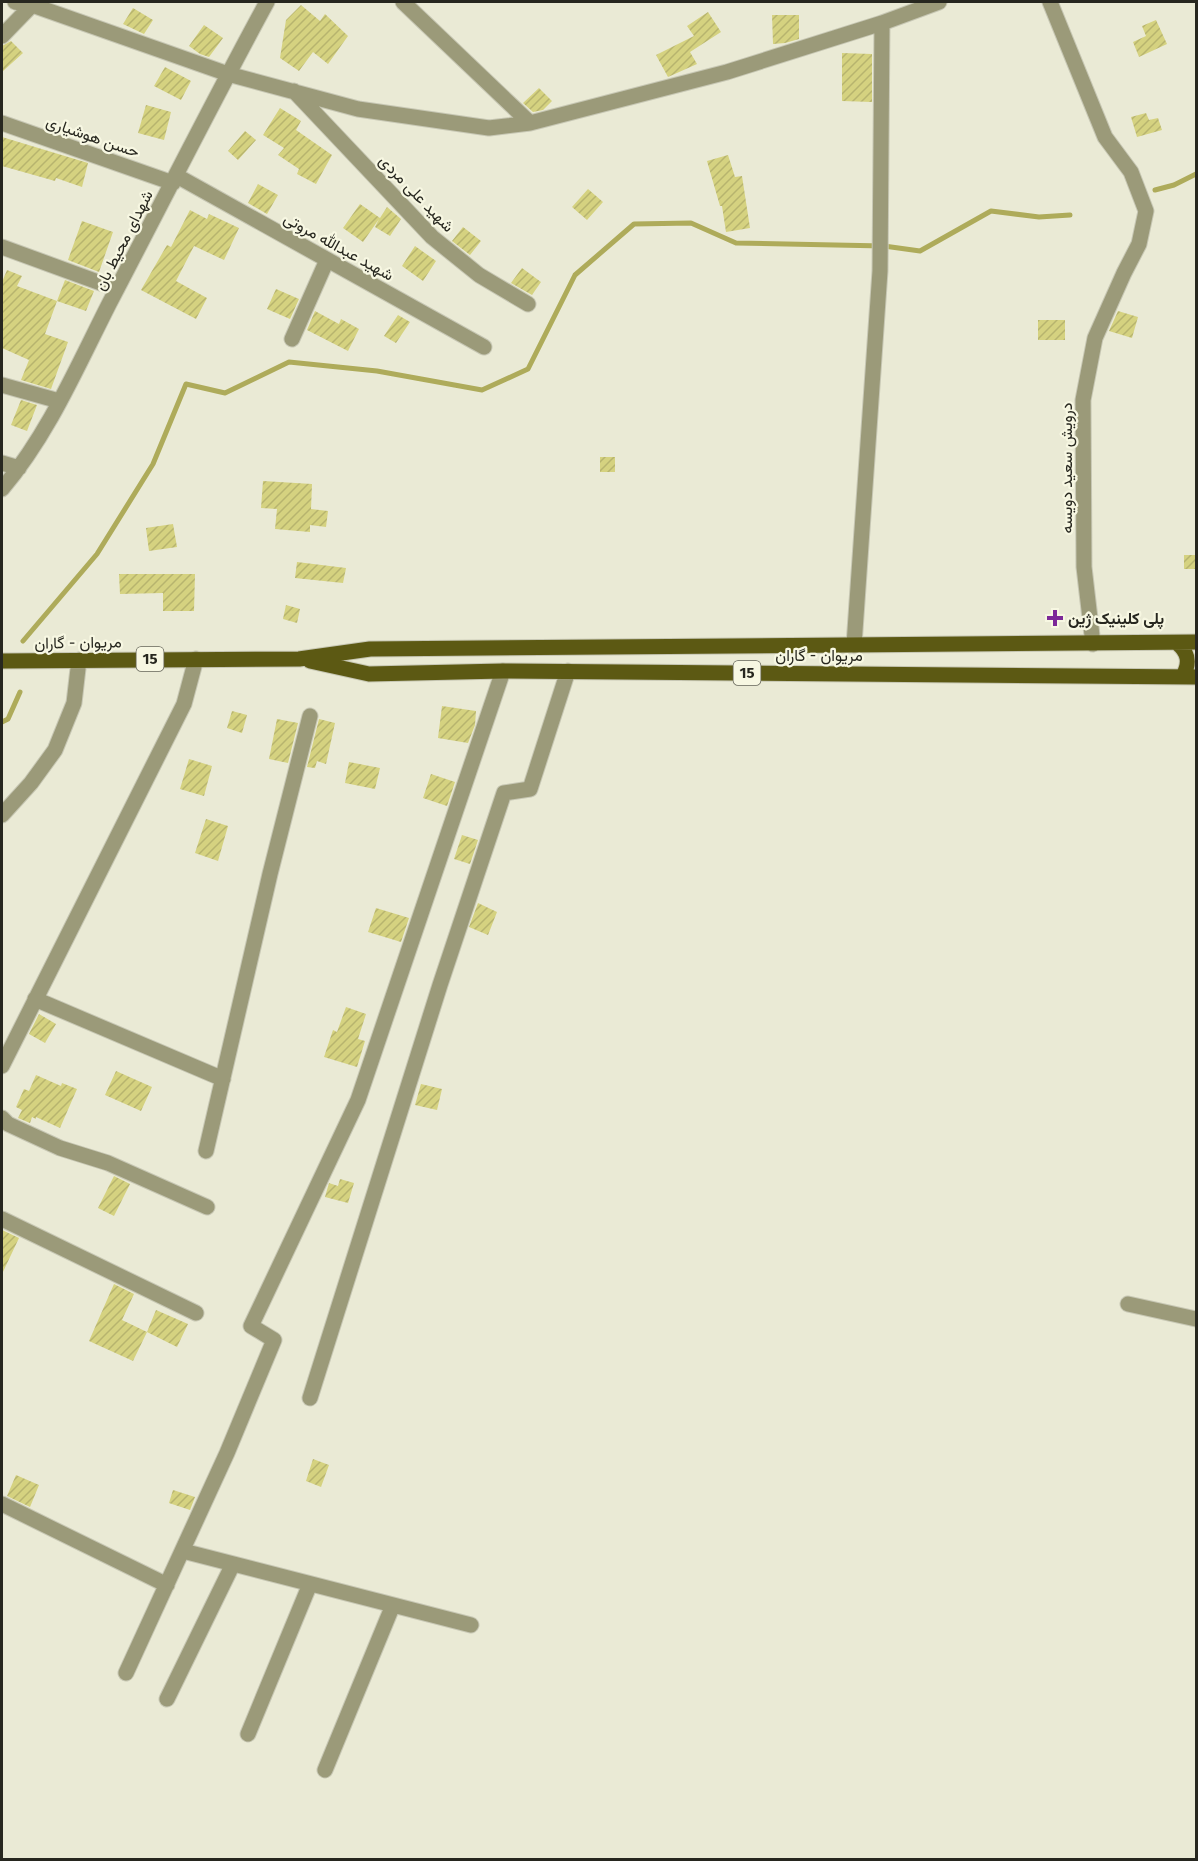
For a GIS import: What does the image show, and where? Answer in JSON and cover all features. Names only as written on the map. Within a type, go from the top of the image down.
[{"type":"main road","points":[[1177,642],[1184,649],[1188,658],[1187,668],[1190,677]]},
{"type":"main road","name":"مریوان - گاران","points":[[2,661],[299,659],[370,649],[1197,642]]},
{"type":"main road","name":"مریوان - گاران","points":[[299,659],[369,674],[568,671],[1190,677]]},
{"type":"street","points":[[15,2],[32,5],[228,74],[358,109],[489,128],[530,123],[727,72],[882,23],[939,2]]},
{"type":"street","name":"شهدای محیط بان","points":[[2,489],[39,439],[267,2]]},
{"type":"street","points":[[402,2],[530,123]]},
{"type":"street","name":"درویش سعید دویسه","points":[[1050,2],[1105,137],[1131,172],[1146,211],[1139,244],[1095,338],[1083,400],[1084,567],[1093,644]]},
{"type":"street","points":[[2,36],[32,5]]},
{"type":"street","points":[[854,645],[882,231],[882,23]]},
{"type":"street","name":"شهید علی مردی","points":[[294,91],[432,237],[479,275],[528,304]]},
{"type":"street","name":"حسن هوشیاری","points":[[2,123],[175,179]]},
{"type":"street","name":"شهید عبدالله مروتی","points":[[175,179],[484,347]]},
{"type":"street","points":[[2,247],[117,289]]},
{"type":"street","points":[[292,339],[327,260]]},
{"type":"street","points":[[2,385],[59,401]]},
{"type":"street","points":[[2,464],[19,468]]},
{"type":"street","points":[[2,1066],[184,704],[196,659]]},
{"type":"street","points":[[2,815],[31,783],[55,750],[74,703],[79,660]]},
{"type":"street","points":[[126,1673],[227,1452],[274,1340],[251,1326],[358,1100],[503,671]]},
{"type":"street","points":[[310,1398],[440,984],[504,793],[530,789],[568,671]]},
{"type":"street","points":[[206,1151],[270,874],[310,716]]},
{"type":"street","points":[[35,999],[223,1079]]},
{"type":"street","points":[[2,1118],[9,1124],[60,1148],[108,1163],[207,1207]]},
{"type":"street","points":[[2,1219],[196,1313]]},
{"type":"street","points":[[1128,1304],[1197,1319]]},
{"type":"street","points":[[2,1504],[167,1585]]},
{"type":"street","points":[[183,1551],[471,1625]]},
{"type":"street","points":[[167,1699],[232,1564]]},
{"type":"street","points":[[248,1734],[309,1584]]},
{"type":"street","points":[[325,1770],[393,1605]]},
{"type":"building","points":[[301,5],[320,21],[325,14],[348,36],[328,64],[313,52],[299,71],[280,58],[286,20]]},
{"type":"building","points":[[133,8],[153,20],[144,34],[123,24]]},
{"type":"building","points":[[708,12],[721,32],[690,52],[697,64],[668,77],[656,55],[694,36],[687,26]]},
{"type":"building","points":[[772,15],[799,15],[799,39],[773,44]]},
{"type":"building","points":[[1156,20],[1167,44],[1139,57],[1133,42],[1146,36],[1142,26]]},
{"type":"building","points":[[204,25],[223,38],[209,57],[189,46]]},
{"type":"building","points":[[11,41],[23,53],[2,72],[2,46]]},
{"type":"building","points":[[842,53],[872,54],[872,102],[842,101]]},
{"type":"building","points":[[165,67],[191,81],[181,100],[154,86]]},
{"type":"building","points":[[539,88],[552,101],[543,110],[533,112],[523,103]]},
{"type":"building","points":[[146,105],[171,112],[164,140],[138,133]]},
{"type":"building","points":[[280,108],[301,121],[296,130],[332,155],[316,184],[297,174],[299,169],[278,155],[284,148],[263,135]]},
{"type":"building","points":[[1146,113],[1149,120],[1158,118],[1162,130],[1137,137],[1131,117]]},
{"type":"building","points":[[245,131],[256,140],[238,160],[228,151]]},
{"type":"building","points":[[2,137],[88,163],[82,187],[56,178],[55,181],[2,166]]},
{"type":"building","points":[[728,155],[735,177],[742,176],[750,228],[726,232],[722,206],[720,206],[707,161]]},
{"type":"building","points":[[258,184],[278,195],[267,214],[248,203]]},
{"type":"building","points":[[588,189],[603,202],[587,220],[572,207]]},
{"type":"building","points":[[360,204],[380,218],[387,207],[401,219],[390,236],[375,227],[379,219],[363,242],[343,228]]},
{"type":"building","points":[[190,210],[207,219],[209,214],[239,228],[224,260],[194,246],[176,281],[207,298],[196,319],[141,290],[167,245],[171,247]]},
{"type":"building","points":[[82,221],[113,232],[99,272],[68,260]]},
{"type":"building","points":[[463,227],[481,241],[470,255],[452,241]]},
{"type":"building","points":[[415,246],[436,261],[423,281],[402,266]]},
{"type":"building","points":[[522,268],[541,282],[532,295],[511,283]]},
{"type":"building","points":[[7,270],[22,276],[17,286],[57,301],[45,334],[68,342],[51,389],[21,380],[29,360],[2,348],[2,282]]},
{"type":"building","points":[[65,280],[94,291],[86,311],[57,301]]},
{"type":"building","points":[[276,289],[299,299],[290,319],[267,309]]},
{"type":"building","points":[[315,311],[339,324],[341,319],[359,329],[348,351],[307,330]]},
{"type":"building","points":[[1118,311],[1138,317],[1132,338],[1109,331]]},
{"type":"building","points":[[398,315],[410,322],[396,343],[384,336]]},
{"type":"building","points":[[1038,320],[1065,320],[1065,340],[1038,340]]},
{"type":"building","points":[[21,400],[37,405],[27,431],[11,425]]},
{"type":"building","points":[[600,457],[615,457],[615,472],[600,472]]},
{"type":"building","points":[[263,481],[312,484],[311,509],[328,511],[326,527],[310,525],[310,532],[275,529],[277,509],[261,508]]},
{"type":"building","points":[[173,524],[177,547],[149,551],[146,528]]},
{"type":"building","points":[[1184,555],[1197,555],[1197,569],[1184,569]]},
{"type":"building","points":[[297,562],[346,568],[343,583],[295,578]]},
{"type":"building","points":[[119,574],[195,574],[194,611],[163,611],[163,593],[120,594]]},
{"type":"building","points":[[286,605],[300,609],[297,623],[283,619]]},
{"type":"building","points":[[442,706],[476,711],[475,725],[468,743],[438,738]]},
{"type":"building","points":[[232,711],[247,715],[242,733],[227,728]]},
{"type":"building","points":[[277,719],[298,723],[288,763],[269,759]]},
{"type":"building","points":[[319,719],[335,723],[326,764],[317,761],[315,768],[307,767]]},
{"type":"building","points":[[189,759],[212,766],[204,796],[180,789]]},
{"type":"building","points":[[349,762],[380,768],[375,789],[345,783]]},
{"type":"building","points":[[431,774],[455,782],[447,806],[423,798]]},
{"type":"building","points":[[206,819],[228,826],[218,861],[195,853]]},
{"type":"building","points":[[462,835],[478,840],[470,864],[454,859]]},
{"type":"building","points":[[478,903],[497,912],[488,935],[469,927]]},
{"type":"building","points":[[376,908],[409,918],[401,942],[368,932]]},
{"type":"building","points":[[346,1007],[366,1014],[358,1039],[365,1041],[357,1067],[324,1057],[333,1030],[337,1032]]},
{"type":"building","points":[[39,1014],[56,1024],[45,1043],[29,1034]]},
{"type":"building","points":[[116,1071],[152,1087],[141,1111],[105,1095]]},
{"type":"building","points":[[36,1075],[61,1086],[62,1083],[77,1089],[60,1128],[36,1117],[36,1119],[32,1117],[30,1123],[18,1118],[22,1110],[16,1107],[24,1089],[29,1091]]},
{"type":"building","points":[[421,1084],[442,1089],[437,1110],[415,1105]]},
{"type":"building","points":[[114,1176],[130,1184],[114,1216],[98,1208]]},
{"type":"building","points":[[340,1179],[354,1183],[348,1203],[325,1197],[329,1183],[338,1186]]},
{"type":"building","points":[[2,1230],[19,1238],[2,1274]]},
{"type":"building","points":[[114,1284],[134,1294],[122,1320],[147,1332],[133,1361],[89,1341]]},
{"type":"building","points":[[156,1310],[188,1324],[177,1347],[147,1332]]},
{"type":"building","points":[[313,1459],[329,1465],[321,1487],[306,1481]]},
{"type":"building","points":[[16,1475],[39,1485],[30,1507],[7,1496]]},
{"type":"building","points":[[173,1490],[195,1497],[190,1510],[169,1503]]},
{"type":"waterway","points":[[1155,190],[1174,185],[1196,174]]},
{"type":"waterway","points":[[23,641],[97,554],[153,464],[186,384],[225,393],[289,362],[377,371],[482,390],[528,369],[575,275],[634,224],[691,223],[736,243],[884,246],[920,251],[991,211],[1039,217],[1070,215]]},
{"type":"waterway","points":[[2,722],[8,719],[20,692]]},
{"type":"place","name":"پلی کلینیک ژین","points":[[1055,618]]}]
